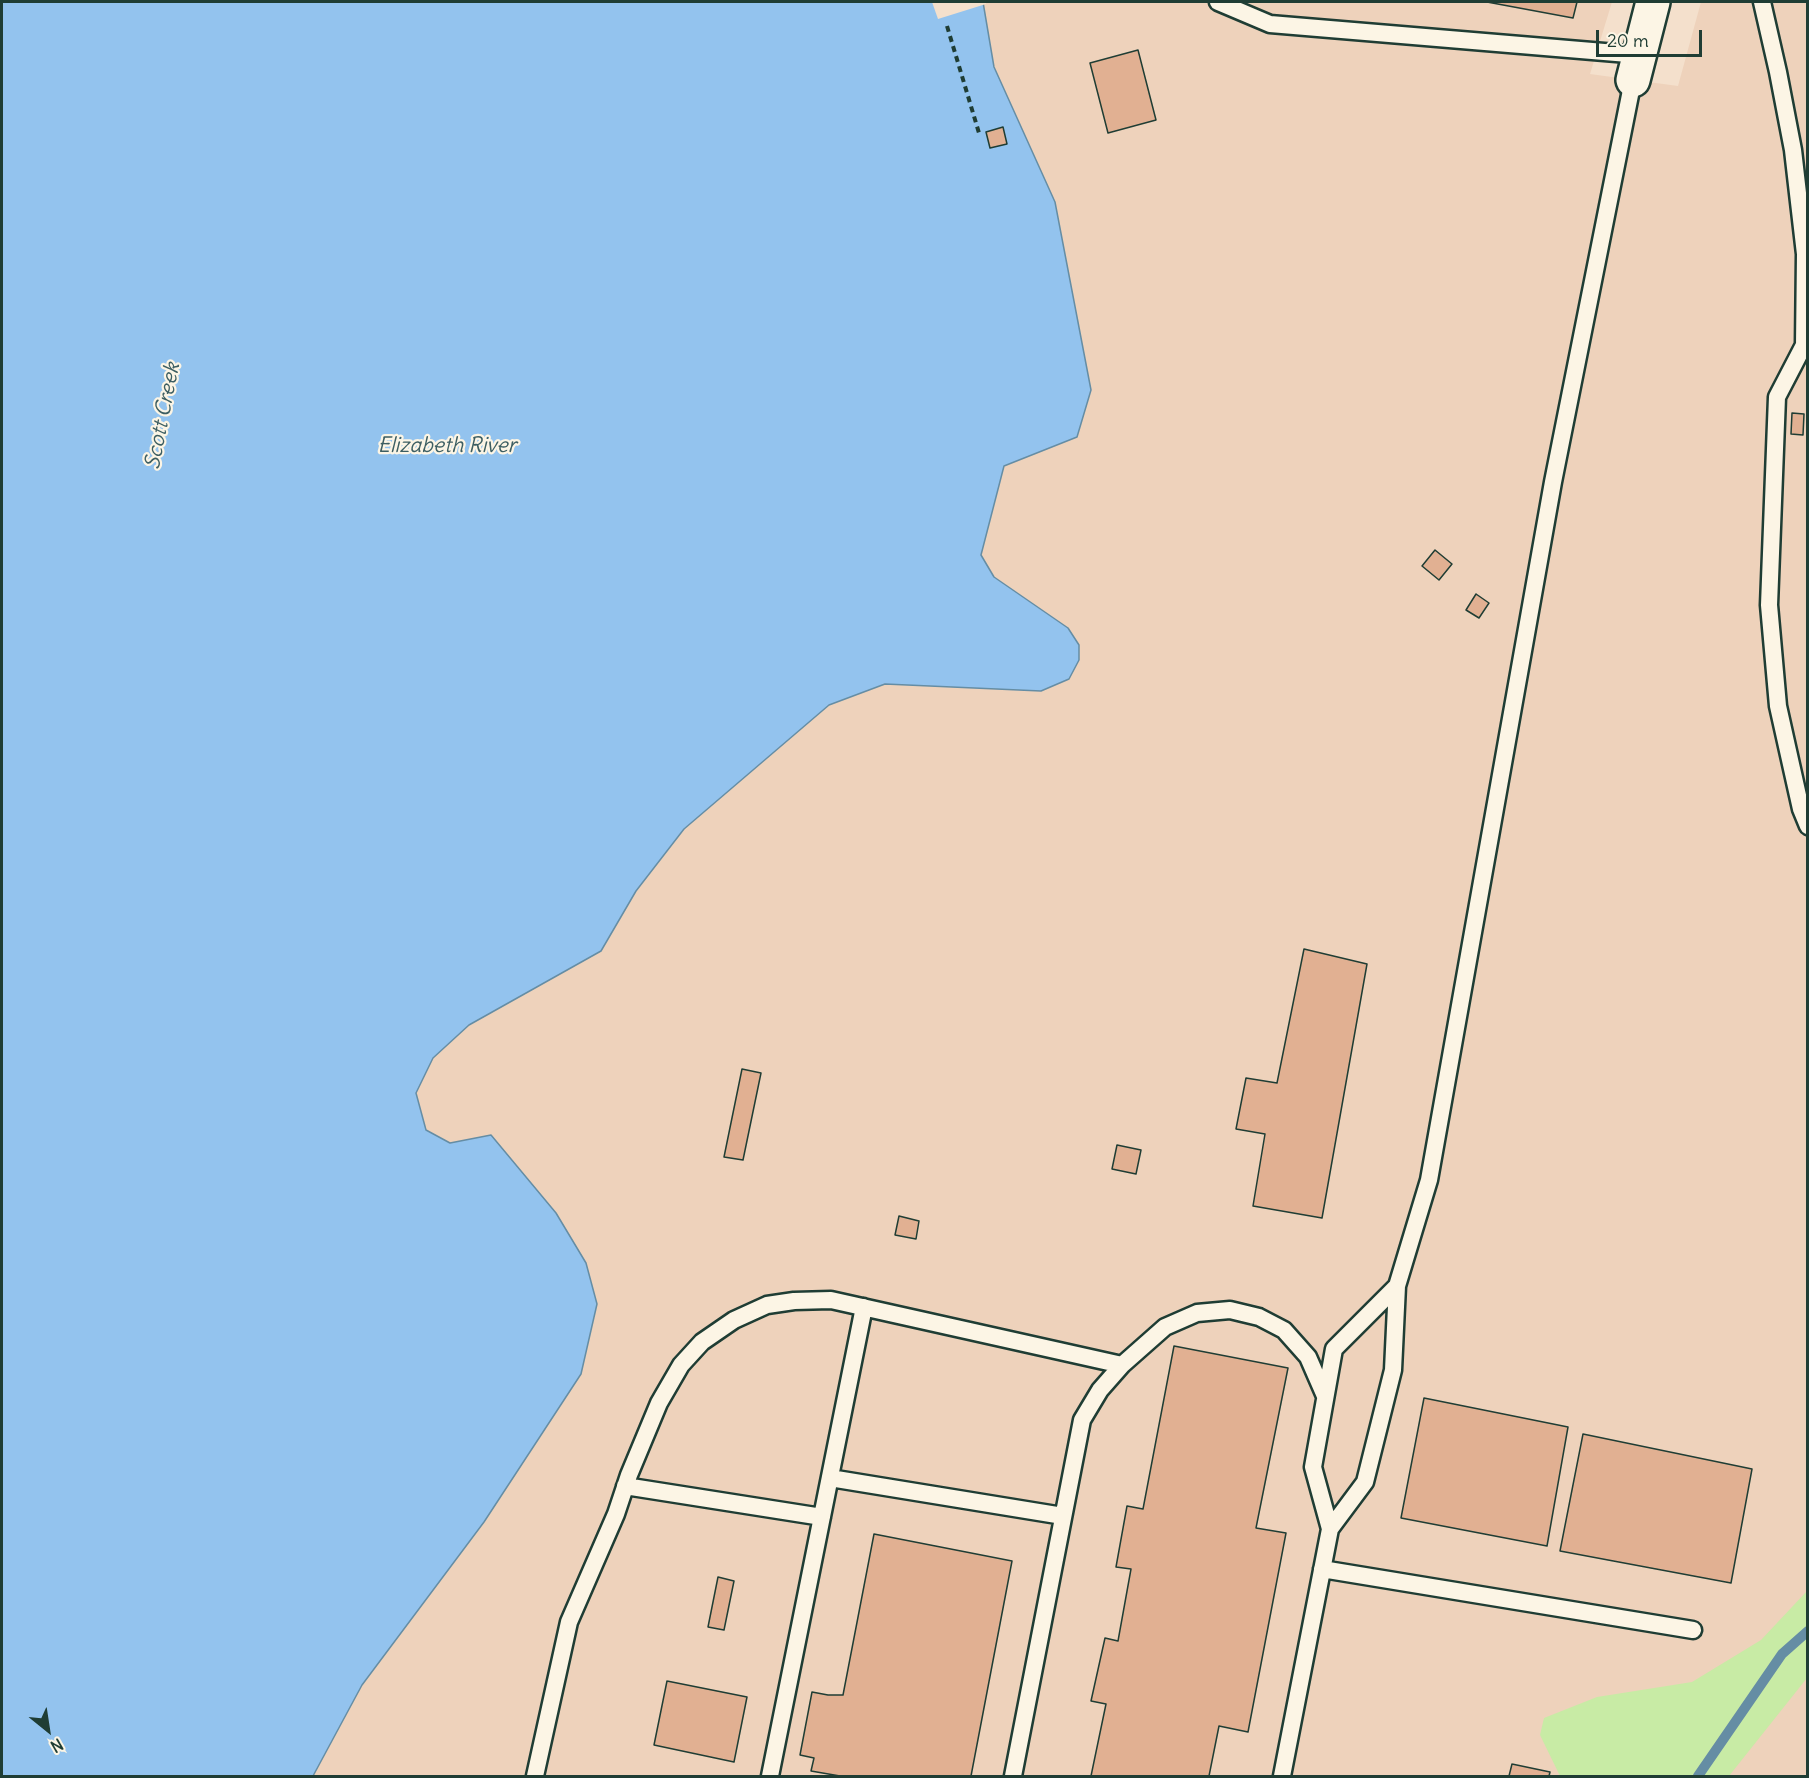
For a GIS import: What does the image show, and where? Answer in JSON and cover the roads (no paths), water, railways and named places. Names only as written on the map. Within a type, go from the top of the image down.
[{"type":"street","points":[[1637,67],[1653,2]]},
{"type":"lane","points":[[1218,2],[1270,24],[1637,67],[1553,482],[1430,1179],[1397,1286],[1393,1370],[1365,1482],[1330,1529],[1282,1776]]},
{"type":"lane","points":[[1762,2],[1793,150],[1806,254],[1806,349],[1777,397],[1769,605],[1778,706],[1801,809],[1808,826]]},
{"type":"lane","points":[[1330,1529],[1313,1467],[1334,1349],[1397,1286]]},
{"type":"lane","points":[[535,1776],[569,1622],[616,1514],[659,1403],[681,1365],[702,1342],[734,1320],[767,1305],[794,1301],[831,1300],[1122,1365]]},
{"type":"lane","points":[[770,1776],[864,1307]]},
{"type":"lane","points":[[1014,1776],[1082,1420],[1100,1390],[1122,1365],[1165,1327],[1197,1313],[1230,1310],[1259,1317],[1284,1330],[1308,1358],[1325,1396]]},
{"type":"lane","points":[[830,1478],[1064,1516]]},
{"type":"lane","points":[[625,1486],[822,1517]]},
{"type":"lane","points":[[1322,1569],[1693,1630]]},
{"type":"water","name":"Elizabeth River","points":[[2,2],[983,2],[994,67],[1055,202],[1091,390],[1077,437],[1004,466],[981,555],[994,577],[1068,628],[1079,645],[1079,660],[1069,679],[1041,691],[885,684],[829,705],[684,829],[636,891],[601,951],[469,1025],[433,1058],[416,1093],[426,1130],[450,1143],[491,1135],[556,1213],[586,1263],[597,1304],[581,1374],[484,1522],[362,1685],[313,1776],[2,1776]]},
{"type":"waterway","points":[[1698,1776],[1782,1654],[1808,1631]]},
{"type":"water label","name":"Scott Creek","points":[[163,416]]}]
